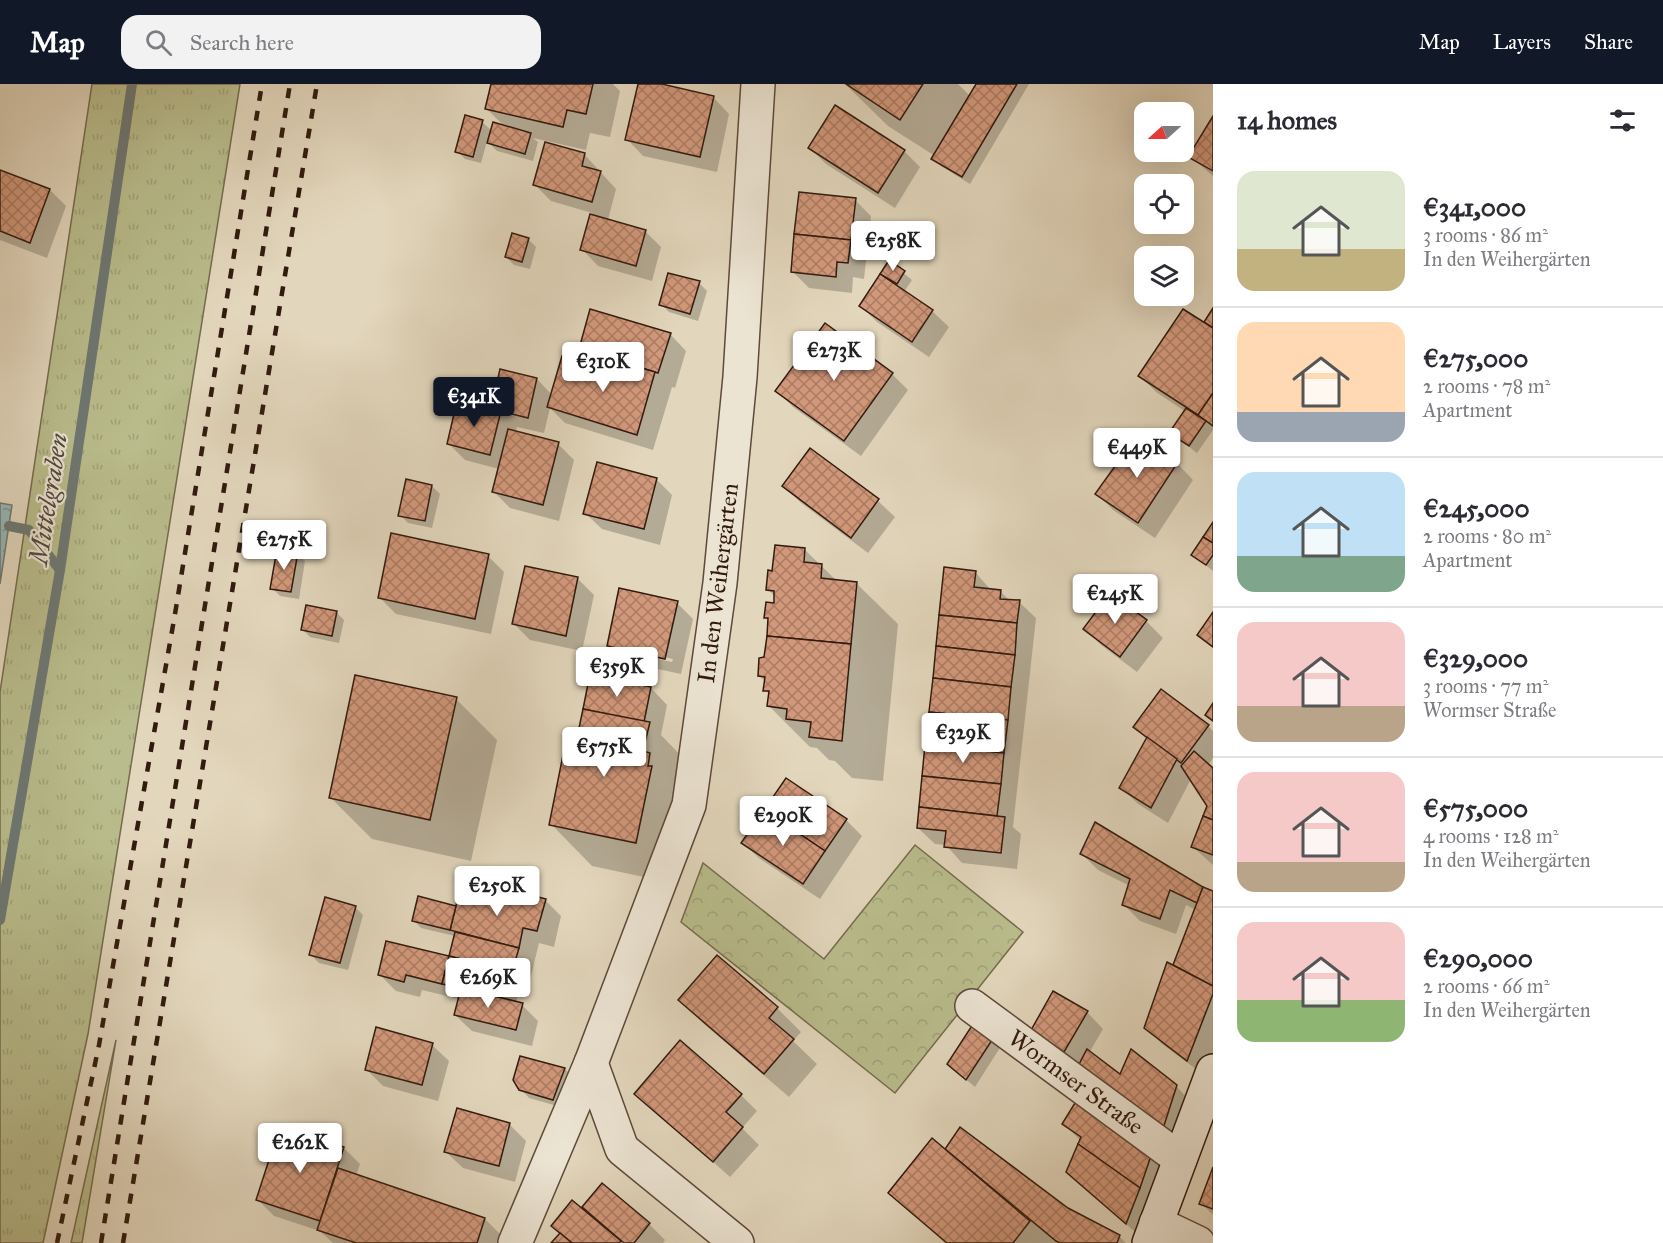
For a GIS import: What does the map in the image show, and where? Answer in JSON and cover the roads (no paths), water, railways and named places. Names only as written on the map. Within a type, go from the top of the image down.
[{"type":"street","name":"In den Weihergärten","points":[[515,1243],[591,1063],[689,806],[720,583],[738,399],[758,84]]},
{"type":"street","name":"Wormser Straße","points":[[972,1006],[1180,1159]]},
{"type":"street","points":[[591,1063],[622,1149],[736,1243]]},
{"type":"street","points":[[1198,1243],[1153,1233],[1213,1071]]},
{"type":"water","points":[[0,503],[12,505],[0,584]]},
{"type":"waterway","name":"Mittelgraben","points":[[0,920],[60,570],[132,84]]},
{"type":"waterway","points":[[9,526],[29,530],[60,570]]},
{"type":"railway","points":[[57,1243],[99,1045],[175,614],[262,84]]},
{"type":"railway","points":[[101,1243],[290,84]]},
{"type":"railway","points":[[123,1243],[317,84]]}]
